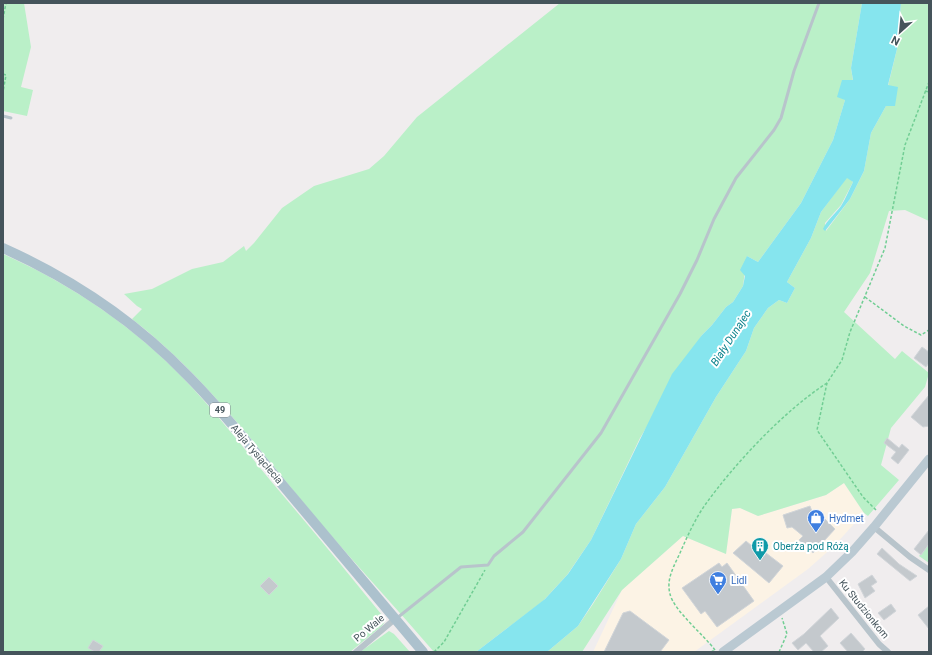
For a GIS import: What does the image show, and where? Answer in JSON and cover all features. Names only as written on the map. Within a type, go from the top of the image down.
[{"type":"main road","name":"Aleja Tysiąclecia","points":[[3,248],[51,271],[95,298],[138,330],[171,358],[218,408],[421,650]]},
{"type":"street","points":[[718,651],[826,577],[852,552],[874,527],[929,458]]},
{"type":"street","points":[[874,527],[904,552],[929,570]]},
{"type":"street","name":"Ku Studzionkom","points":[[826,577],[879,644],[888,652]]},
{"type":"street","name":"Po Wale","points":[[356,652],[395,619]]},
{"type":"lane","points":[[395,619],[461,567],[488,565],[494,556],[523,532],[601,433],[680,294],[697,260],[714,219],[736,178],[774,130],[781,118],[794,71],[819,3]]},
{"type":"lane","points":[[3,116],[11,118]]},
{"type":"path","points":[[3,19],[6,3]]},
{"type":"path","points":[[3,74],[6,75],[3,92]]},
{"type":"path","points":[[718,651],[684,617],[670,594],[670,575],[705,505],[762,439],[805,397],[827,382],[842,360],[850,332],[886,248],[905,145],[929,82]]},
{"type":"path","points":[[925,91],[929,92]]},
{"type":"path","points":[[865,297],[904,326],[922,335],[929,330]]},
{"type":"path","points":[[827,382],[817,430],[863,497],[883,516]]},
{"type":"path","points":[[434,652],[444,642],[488,565]]},
{"type":"path","points":[[779,652],[787,634],[782,616]]},
{"type":"path","points":[[711,652],[718,651]]},
{"type":"shaded area","points":[[844,483],[864,513],[834,546],[808,569],[694,652],[593,652],[622,590],[683,536],[726,554],[732,509],[740,508],[758,516],[826,495]]},
{"type":"green space","points":[[3,3],[24,3],[31,47],[21,87],[33,90],[27,116],[3,111]]},
{"type":"green space","points":[[560,3],[862,3],[851,68],[853,81],[842,80],[845,100],[833,140],[801,203],[758,262],[747,256],[743,286],[733,302],[726,307],[702,335],[640,438],[591,540],[567,575],[543,601],[476,652],[434,652],[322,525],[209,391],[159,341],[132,319],[142,309],[124,294],[152,289],[192,269],[223,262],[244,246],[246,251],[282,208],[314,186],[369,169],[384,156],[417,117]]},
{"type":"green space","points":[[901,3],[929,3],[929,221],[905,210],[889,211],[870,273],[844,312],[895,359],[902,351],[929,373],[925,387],[891,428],[881,465],[899,480],[868,516],[864,513],[844,483],[826,495],[758,516],[740,508],[732,509],[726,554],[683,536],[622,590],[582,652],[547,652],[578,626],[593,604],[621,559],[636,524],[665,487],[716,397],[746,351],[754,328],[768,308],[779,300],[787,303],[795,288],[787,282],[811,238],[821,212],[847,177],[853,182],[841,205],[825,223],[826,231],[850,199],[864,171],[871,133],[886,106],[895,106],[888,86],[897,49]]},
{"type":"green space","points":[[3,254],[48,276],[92,302],[133,332],[171,366],[222,422],[372,602],[386,620],[382,626],[350,652],[3,652]]},
{"type":"green space","points":[[929,544],[929,563],[919,556]]},
{"type":"green space","points":[[389,631],[394,634],[410,652],[360,652]]},
{"type":"water","name":"Biały Dunajec","points":[[862,3],[901,3],[897,49],[888,85],[898,87],[895,106],[886,106],[871,133],[864,171],[850,199],[825,231],[823,229],[841,206],[853,182],[847,178],[821,212],[811,238],[787,282],[795,288],[787,303],[779,300],[768,308],[754,328],[746,351],[716,397],[665,487],[636,524],[621,559],[578,626],[547,652],[476,652],[545,599],[568,574],[591,540],[672,374],[702,335],[726,307],[733,302],[743,286],[745,276],[740,270],[747,256],[758,262],[801,203],[833,140],[845,100],[837,97],[842,80],[853,80],[851,68]]},
{"type":"building","points":[[922,347],[929,352],[929,363],[926,367],[914,358]]},
{"type":"building","points":[[929,395],[929,426],[923,427],[911,417]]},
{"type":"building","points":[[887,438],[899,448],[902,444],[909,450],[898,464],[891,458],[896,452],[884,443]]},
{"type":"building","name":"Hydmet","points":[[810,506],[816,522],[822,516],[835,529],[813,553],[799,540],[803,536],[792,527],[787,528],[783,515]]},
{"type":"building","points":[[929,530],[929,544],[921,555],[914,549]]},
{"type":"building","name":"Oberża pod Różą","points":[[746,541],[764,556],[766,553],[783,566],[769,583],[733,553]]},
{"type":"building","points":[[882,548],[899,564],[917,576],[910,581],[877,554]]},
{"type":"building","name":"Lidl","points":[[719,563],[722,567],[727,563],[754,601],[717,627],[705,611],[701,614],[682,588]]},
{"type":"building","points":[[872,575],[877,582],[871,586],[875,591],[865,598],[858,584]]},
{"type":"building","points":[[269,577],[278,586],[269,595],[260,586]]},
{"type":"building","points":[[891,604],[896,611],[884,620],[878,613]]},
{"type":"building","points":[[929,606],[929,629],[918,615]]},
{"type":"building","points":[[831,608],[839,618],[820,636],[828,646],[821,652],[814,652],[806,643],[798,650],[792,643],[804,634]]},
{"type":"building","points":[[630,611],[669,640],[660,652],[604,652],[623,613]]},
{"type":"building","points":[[851,633],[865,649],[862,652],[848,652],[840,643]]},
{"type":"building","points":[[93,640],[103,646],[99,652],[95,652],[88,648]]},
{"type":"place","name":"Hydmet","points":[[816,533]]},
{"type":"place","name":"Oberża pod Różą","points":[[760,561]]},
{"type":"place","name":"Lidl","points":[[718,595]]}]
